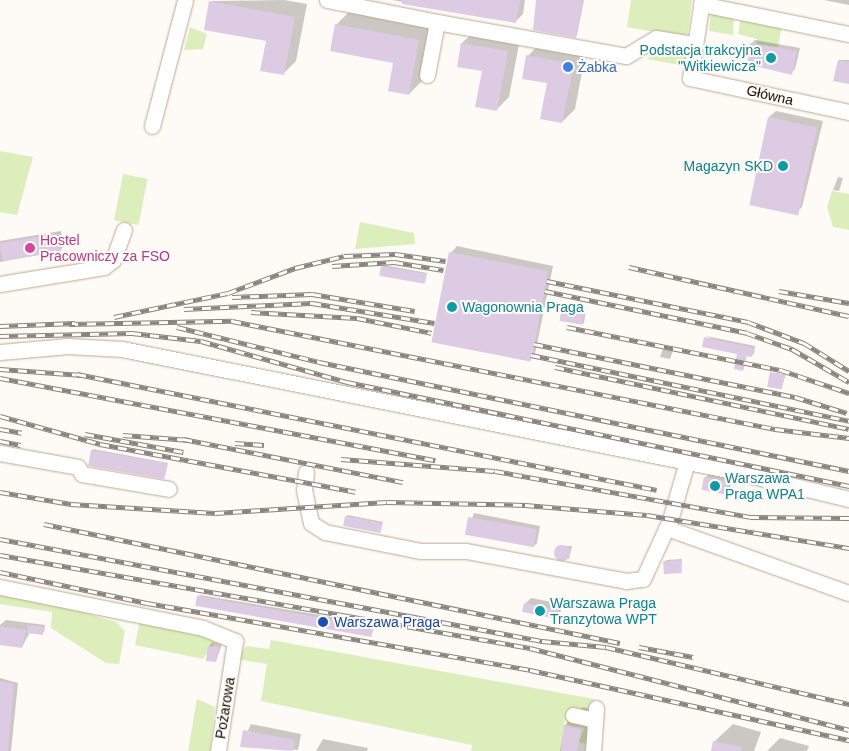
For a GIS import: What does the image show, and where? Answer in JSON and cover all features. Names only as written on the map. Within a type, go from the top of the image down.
[{"type":"street","points":[[152,126],[185,0]]},
{"type":"street","points":[[327,0],[630,56],[656,38],[695,44],[701,2],[849,34]]},
{"type":"street","points":[[427,75],[438,22]]},
{"type":"street","name":"Główna","points":[[695,44],[690,78],[849,112]]},
{"type":"street","points":[[0,284],[104,267],[118,251],[124,230]]},
{"type":"street","points":[[0,352],[68,346],[122,349],[687,462],[849,499]]},
{"type":"street","points":[[0,453],[78,467],[82,474],[169,489]]},
{"type":"street","points":[[306,472],[304,490],[310,523],[316,528],[421,551],[466,551],[626,581],[642,579],[666,528],[687,462]]},
{"type":"street","points":[[666,528],[849,593]]},
{"type":"street","name":"Pożarowa","points":[[0,587],[203,628],[235,640],[218,751]]},
{"type":"street","points":[[573,715],[596,714],[593,751]]},
{"type":"green space","points":[[631,0],[692,0],[688,33],[683,37],[627,27]]},
{"type":"green space","points":[[711,11],[734,16],[733,35],[709,31]]},
{"type":"green space","points":[[741,17],[782,26],[778,47],[757,45],[757,39],[738,34]]},
{"type":"green space","points":[[190,27],[207,34],[203,49],[184,50]]},
{"type":"green space","points":[[660,47],[687,52],[685,66],[647,59]]},
{"type":"green space","points":[[0,151],[33,157],[17,215],[0,212]]},
{"type":"green space","points":[[123,174],[148,179],[139,225],[114,220]]},
{"type":"green space","points":[[832,191],[849,194],[849,230],[833,227],[827,207]]},
{"type":"green space","points":[[360,222],[414,233],[415,244],[355,249]]},
{"type":"green space","points":[[9,591],[116,622],[125,631],[119,664],[106,663],[51,628],[52,612],[0,604],[0,596]]},
{"type":"green space","points":[[140,620],[214,637],[214,644],[203,659],[135,645]]},
{"type":"green space","points":[[271,640],[594,699],[589,745],[579,742],[584,728],[567,725],[565,718],[561,751],[471,751],[472,745],[261,701],[267,664],[236,659],[246,646],[269,649]]},
{"type":"green space","points":[[197,699],[215,707],[210,751],[188,751]]},
{"type":"building","points":[[402,0],[520,0],[516,23],[402,4]]},
{"type":"building","points":[[536,0],[583,0],[576,38],[533,30]]},
{"type":"building","points":[[209,1],[295,17],[284,75],[260,71],[266,41],[204,30]]},
{"type":"building","points":[[335,24],[419,40],[409,95],[388,91],[393,63],[330,51]]},
{"type":"building","points":[[461,43],[508,51],[497,111],[475,107],[482,71],[457,67]]},
{"type":"building","name":"Podstacja trakcyjna \"Witkiewicza\"","points":[[750,43],[797,51],[792,75],[747,64]]},
{"type":"building","points":[[526,55],[574,64],[562,123],[540,119],[547,83],[522,79]]},
{"type":"building","points":[[838,60],[849,62],[849,84],[833,81]]},
{"type":"building","name":"Magazyn SKD","points":[[768,117],[817,127],[798,215],[749,205]]},
{"type":"building","name":"Hostel Pracowniczy za FSO","points":[[57,234],[60,252],[3,261],[0,243]]},
{"type":"building","name":"Wagonownia Praga","points":[[449,252],[548,271],[531,362],[431,342]]},
{"type":"building","points":[[381,266],[426,274],[425,284],[379,276]]},
{"type":"building","points":[[562,307],[585,311],[582,325],[560,321]]},
{"type":"building","points":[[704,337],[754,348],[752,357],[746,356],[743,371],[734,369],[737,354],[702,347]]},
{"type":"building","points":[[770,372],[785,375],[782,390],[767,387]]},
{"type":"building","points":[[91,450],[167,463],[164,479],[88,466]]},
{"type":"building","name":"Warszawa Praga WPA1","points":[[704,477],[729,482],[726,495],[702,490]]},
{"type":"building","points":[[345,516],[382,523],[380,533],[343,526]]},
{"type":"building","points":[[468,517],[537,529],[534,547],[465,535]]},
{"type":"building","points":[[562,545],[568,547],[570,553],[568,559],[562,561],[556,559],[554,553],[556,547]]},
{"type":"building","points":[[681,560],[682,573],[664,574],[663,561]]},
{"type":"building","points":[[197,596],[373,627],[372,637],[195,606]]},
{"type":"building","name":"Warszawa Praga Tranzytowa WPT","points":[[524,603],[557,610],[555,619],[522,612]]},
{"type":"building","points":[[28,625],[44,627],[43,635],[27,633]]},
{"type":"building","points":[[0,626],[26,630],[22,648],[0,645]]},
{"type":"building","points":[[208,646],[219,647],[216,662],[206,661]]},
{"type":"building","points":[[0,681],[14,684],[8,751],[0,751]]},
{"type":"building","points":[[564,725],[581,730],[577,751],[561,751]]},
{"type":"building","points":[[243,730],[295,740],[293,751],[240,747]]},
{"type":"building","points":[[713,741],[742,747],[742,751],[711,751]]},
{"type":"railway","points":[[114,317],[228,293],[295,268],[344,256],[395,254],[446,261]]},
{"type":"railway","points":[[332,266],[394,262],[443,270]]},
{"type":"railway","points":[[629,267],[849,316]]},
{"type":"railway","points":[[547,281],[748,322],[804,343],[849,371]]},
{"type":"railway","points":[[545,291],[747,333],[792,349],[849,382]]},
{"type":"railway","points":[[779,291],[849,303]]},
{"type":"railway","points":[[232,297],[312,294],[415,311]]},
{"type":"railway","points":[[184,309],[312,303],[434,323]]},
{"type":"railway","points":[[251,312],[357,318],[432,333]]},
{"type":"railway","points":[[69,324],[232,321],[775,429],[849,438]]},
{"type":"railway","points":[[0,326],[75,323]]},
{"type":"railway","points":[[177,327],[319,362],[849,471]]},
{"type":"railway","points":[[567,327],[781,370],[849,393]]},
{"type":"railway","points":[[0,336],[132,333],[201,341],[347,382],[849,486]]},
{"type":"railway","points":[[534,344],[795,397],[847,413]]},
{"type":"railway","points":[[531,355],[849,421]]},
{"type":"railway","points":[[555,367],[849,429]]},
{"type":"railway","points":[[0,369],[82,375]]},
{"type":"railway","points":[[77,374],[657,490]]},
{"type":"railway","points":[[0,378],[435,460]]},
{"type":"railway","points":[[0,416],[100,444],[356,492]]},
{"type":"railway","points":[[0,429],[22,433]]},
{"type":"railway","points":[[85,434],[183,452]]},
{"type":"railway","points":[[123,435],[190,440]]},
{"type":"railway","points":[[183,439],[403,482]]},
{"type":"railway","points":[[0,441],[21,445]]},
{"type":"railway","points":[[235,443],[264,445]]},
{"type":"railway","points":[[341,459],[495,471],[750,517],[849,518]]},
{"type":"railway","points":[[0,492],[71,504],[215,513],[387,502],[525,505],[647,515],[849,548]]},
{"type":"railway","points":[[44,524],[620,643]]},
{"type":"railway","points":[[0,539],[542,641],[606,647],[849,704]]},
{"type":"railway","points":[[0,555],[530,648],[849,730]]},
{"type":"railway","points":[[0,572],[147,603],[530,670],[849,740]]},
{"type":"railway","points":[[639,647],[693,657]]},
{"type":"place","name":"Podstacja trakcyjna \"Witkiewicza\"","points":[[771,58]]},
{"type":"place","name":"Żabka","points":[[568,67]]},
{"type":"place","name":"Magazyn SKD","points":[[783,166]]},
{"type":"place","name":"Hostel Pracowniczy za FSO","points":[[30,248]]},
{"type":"place","name":"Wagonownia Praga","points":[[452,307]]},
{"type":"place","name":"Warszawa Praga WPA1","points":[[715,486]]},
{"type":"place","name":"Warszawa Praga Tranzytowa WPT","points":[[540,611]]},
{"type":"place","name":"Warszawa Praga","points":[[323,622]]}]
